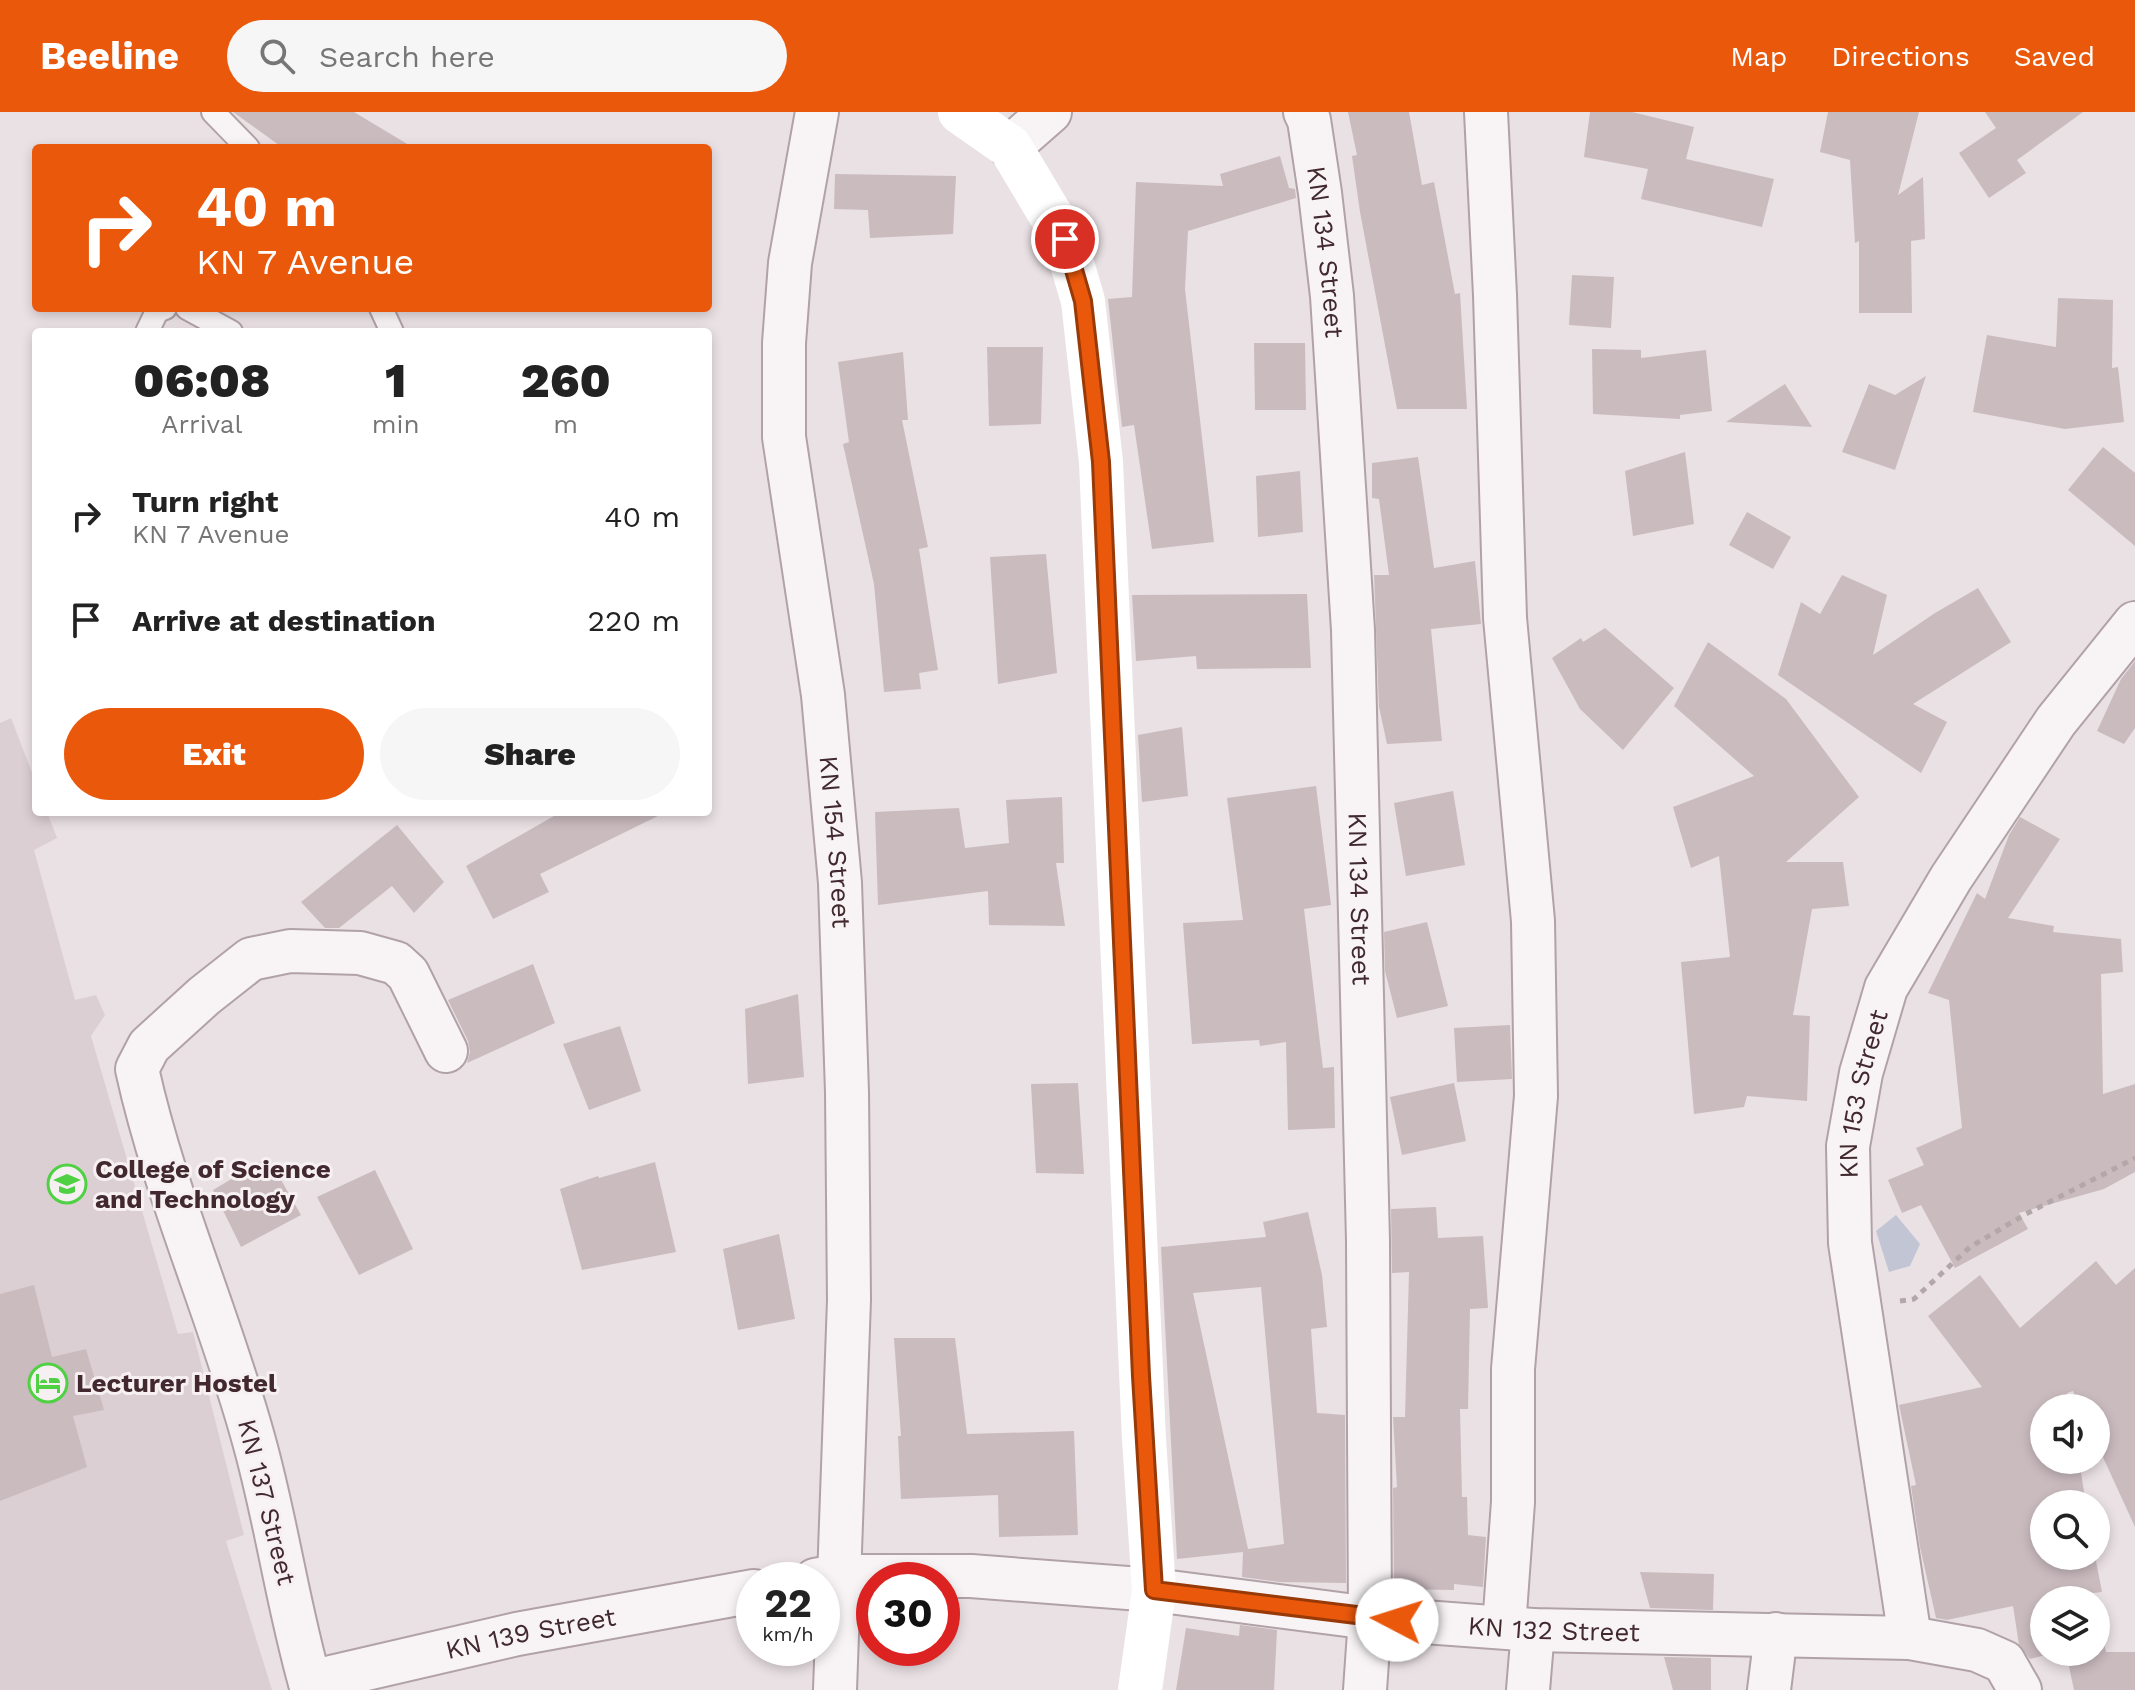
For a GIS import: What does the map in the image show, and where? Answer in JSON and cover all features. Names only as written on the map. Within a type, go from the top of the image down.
[{"type":"street","name":"KN 154 Street","points":[[817,112],[790,263],[784,343],[784,437],[823,695],[840,883],[847,1092],[849,1300],[827,1562]]},
{"type":"street","points":[[960,112],[1010,147],[1065,239],[1083,301],[1101,462],[1142,1407],[1154,1590],[1140,1690]]},
{"type":"street","points":[[1010,147],[1050,112]]},
{"type":"street","name":"KN 134 Street","points":[[1305,112],[1309,120],[1320,193],[1332,296],[1353,630],[1368,1241],[1370,1618],[1365,1690]]},
{"type":"street","points":[[1486,112],[1505,618],[1533,921],[1536,1096],[1513,1369],[1513,1502],[1519,1628],[1528,1690]]},
{"type":"street","name":"KN 153 Street","points":[[1910,1638],[1850,1243],[1848,1146],[1861,1073],[1886,988],[1951,878],[2056,721],[2135,623]]},
{"type":"street","name":"KN 137 Street","points":[[311,1686],[254,1441],[205,1286],[167,1180],[137,1069],[149,1046],[251,959],[290,951],[360,953],[396,963],[408,974],[446,1051]]},
{"type":"street","points":[[840,1578],[971,1576],[1154,1590]]},
{"type":"street","name":"KN 132 Street","points":[[1154,1590],[1370,1618],[1519,1628],[1910,1638],[1977,1650],[2004,1662],[2018,1686]]},
{"type":"street","name":"KN 139 Street","points":[[311,1686],[517,1634],[736,1594]]},
{"type":"street","points":[[1769,1690],[1776,1634]]},
{"type":"street","name":"KN 154 Street","points":[[833,1666],[835,1690]]},
{"type":"lane","points":[[213,112],[244,144]]},
{"type":"lane","points":[[194,312],[224,328]]},
{"type":"path","points":[[1860,1307],[1914,1299],[1970,1247],[2026,1214],[2135,1158]]},
{"type":"shaded area","name":"College of Science and Technology","points":[[11,718],[32,773],[32,816],[49,816],[57,838],[34,850],[75,1000],[96,995],[105,1015],[91,1036],[178,1334],[193,1332],[244,1535],[226,1541],[272,1690],[0,1690],[0,723]]},
{"type":"shaded area","points":[[1896,1215],[1920,1244],[1910,1266],[1889,1272],[1876,1231]]},
{"type":"building","points":[[233,112],[354,112],[407,144],[277,144]]},
{"type":"building","points":[[1348,112],[1409,112],[1422,185],[1434,182],[1455,294],[1460,293],[1467,409],[1397,409],[1360,212],[1352,156],[1357,155]]},
{"type":"building","points":[[1590,112],[1632,112],[1694,127],[1686,159],[1774,179],[1762,227],[1641,199],[1648,169],[1584,157]]},
{"type":"building","points":[[1828,112],[1919,112],[1898,195],[1923,177],[1925,239],[1911,241],[1912,313],[1859,313],[1859,241],[1855,243],[1850,160],[1820,152]]},
{"type":"building","points":[[1985,112],[2083,112],[2017,160],[2026,173],[1989,198],[1959,153],[1996,128]]},
{"type":"building","points":[[1280,156],[1289,188],[1295,189],[1296,198],[1188,231],[1185,289],[1214,542],[1152,549],[1134,425],[1122,427],[1108,299],[1132,297],[1136,182],[1223,186],[1220,174]]},
{"type":"building","points":[[835,174],[956,176],[953,234],[870,238],[868,210],[834,209]]},
{"type":"building","points":[[1572,275],[1614,277],[1611,328],[1569,325]]},
{"type":"building","points":[[2058,298],[2113,300],[2112,368],[2118,367],[2124,422],[2065,429],[1973,412],[1987,335],[2056,347]]},
{"type":"building","points":[[1254,343],[1305,343],[1306,410],[1255,410]]},
{"type":"building","points":[[987,347],[1043,347],[1041,424],[989,426]]},
{"type":"building","points":[[1592,349],[1641,350],[1641,358],[1706,350],[1712,411],[1680,415],[1680,419],[1593,414]]},
{"type":"building","points":[[903,352],[908,420],[902,420],[928,547],[919,549],[938,670],[919,673],[921,689],[884,692],[874,584],[843,444],[849,442],[838,362]]},
{"type":"building","points":[[1926,376],[1895,470],[1842,452],[1869,384],[1895,395]]},
{"type":"building","points":[[1785,384],[1812,427],[1726,422]]},
{"type":"building","points":[[2103,447],[2135,473],[2135,546],[2068,490]]},
{"type":"building","points":[[1685,452],[1694,524],[1633,536],[1625,471]]},
{"type":"building","points":[[1418,457],[1434,568],[1475,561],[1481,624],[1431,629],[1442,741],[1387,744],[1379,707],[1374,575],[1389,575],[1379,499],[1372,498],[1372,463]]},
{"type":"building","points":[[1300,471],[1303,532],[1258,537],[1256,476]]},
{"type":"building","points":[[1747,512],[1791,537],[1773,569],[1729,545]]},
{"type":"building","points":[[1046,554],[1057,673],[998,684],[990,557]]},
{"type":"building","points":[[1842,575],[1887,595],[1873,655],[1978,588],[2011,642],[1913,704],[1947,722],[1921,773],[1778,675],[1801,602],[1820,614]]},
{"type":"building","points":[[1307,594],[1311,668],[1197,669],[1196,656],[1136,661],[1132,595]]},
{"type":"building","points":[[1605,628],[1674,688],[1623,750],[1580,709],[1552,658],[1581,638],[1583,642]]},
{"type":"building","points":[[1708,642],[1786,699],[1859,797],[1786,862],[1843,862],[1849,906],[1812,909],[1793,1015],[1810,1016],[1807,1101],[1747,1096],[1744,1107],[1694,1114],[1681,962],[1730,957],[1719,856],[1691,868],[1673,807],[1754,776],[1674,706]]},
{"type":"building","points":[[2135,661],[2135,728],[2124,744],[2097,731],[2121,679]]},
{"type":"building","points":[[1182,727],[1188,796],[1142,802],[1138,735]]},
{"type":"building","points":[[1316,786],[1331,905],[1304,909],[1323,1068],[1334,1067],[1335,1128],[1288,1130],[1286,1042],[1260,1046],[1259,1040],[1192,1044],[1183,923],[1243,920],[1227,798]]},
{"type":"building","points":[[1453,791],[1465,865],[1406,876],[1394,803]]},
{"type":"building","points":[[1062,797],[1064,863],[1056,863],[1065,926],[989,925],[988,891],[878,905],[875,812],[959,808],[965,848],[1009,843],[1006,800]]},
{"type":"building","points":[[554,816],[658,816],[540,874],[549,892],[493,919],[466,866]]},
{"type":"building","points":[[2020,817],[2060,839],[2008,918],[2054,926],[2053,932],[2121,939],[2123,972],[2101,974],[2103,1094],[2135,1084],[2135,1172],[2104,1189],[2019,1213],[2028,1229],[1955,1268],[1921,1205],[1902,1213],[1888,1180],[1924,1165],[1916,1148],[1962,1128],[1949,1000],[1928,993],[1977,893],[1985,899],[2009,835]]},
{"type":"building","points":[[397,825],[444,882],[414,913],[392,886],[339,928],[325,928],[301,902]]},
{"type":"building","points":[[1427,922],[1448,1006],[1397,1018],[1385,971],[1384,932]]},
{"type":"building","points":[[533,964],[555,1023],[467,1063],[470,1052],[468,1041],[448,1000]]},
{"type":"building","points":[[798,994],[804,1077],[748,1084],[745,1009]]},
{"type":"building","points":[[1510,1025],[1512,1079],[1457,1082],[1454,1028]]},
{"type":"building","points":[[620,1026],[641,1091],[589,1110],[563,1044]]},
{"type":"building","points":[[1078,1083],[1084,1174],[1036,1173],[1031,1084]]},
{"type":"building","points":[[1454,1083],[1466,1141],[1402,1155],[1390,1097]]},
{"type":"building","points":[[268,1157],[301,1215],[241,1247],[213,1190]]},
{"type":"building","points":[[655,1162],[676,1252],[582,1270],[560,1189]]},
{"type":"building","points":[[375,1170],[413,1249],[359,1275],[317,1197]]},
{"type":"building","points":[[1436,1207],[1438,1238],[1483,1236],[1488,1308],[1470,1309],[1468,1409],[1460,1409],[1462,1497],[1467,1497],[1468,1535],[1486,1537],[1483,1587],[1454,1584],[1454,1590],[1394,1589],[1393,1488],[1397,1487],[1393,1417],[1405,1417],[1409,1272],[1392,1273],[1391,1209]]},
{"type":"building","points":[[1308,1212],[1322,1275],[1327,1327],[1311,1329],[1317,1413],[1345,1415],[1346,1583],[1280,1582],[1242,1577],[1243,1552],[1177,1559],[1161,1247],[1266,1237],[1263,1222]],"holes":[[[1261,1287],[1284,1544],[1248,1549],[1193,1293]]]},
{"type":"building","points":[[779,1234],[795,1319],[738,1330],[723,1249]]},
{"type":"building","points":[[2096,1261],[2116,1285],[2135,1268],[2135,1527],[2110,1473],[2110,1394],[2074,1394],[2073,1391],[2067,1394],[2030,1394],[2030,1474],[2081,1474],[2084,1490],[2030,1490],[2030,1570],[2098,1570],[2101,1586],[2030,1586],[2030,1659],[2019,1645],[2013,1606],[1947,1620],[1936,1618],[1920,1547],[1911,1486],[1916,1485],[1899,1405],[1982,1387],[1928,1316],[1980,1275],[2020,1328]]},
{"type":"building","name":"Lecturer Hostel","points":[[34,1285],[52,1357],[86,1349],[104,1410],[73,1416],[87,1467],[0,1501],[0,1294]]},
{"type":"building","points":[[894,1338],[955,1338],[967,1434],[1074,1431],[1078,1535],[999,1537],[998,1495],[901,1499],[898,1436],[901,1436]]},
{"type":"building","points":[[1640,1572],[1714,1574],[1713,1610],[1650,1608]]},
{"type":"building","points":[[1240,1625],[1277,1630],[1274,1690],[1176,1690],[1186,1628],[1239,1636]]},
{"type":"building","points":[[2110,1652],[2135,1652],[2135,1690],[2074,1690],[2069,1666],[2110,1666]]},
{"type":"building","points":[[1664,1657],[1711,1658],[1711,1690],[1673,1690]]},
{"type":"place","name":"College of Science and Technology","points":[[67,1184]]},
{"type":"place","name":"Lecturer Hostel","points":[[48,1383]]},
{"type":"route","points":[[1065,239],[1083,301],[1101,462],[1141,1376],[1154,1590],[1397,1620]]}]
